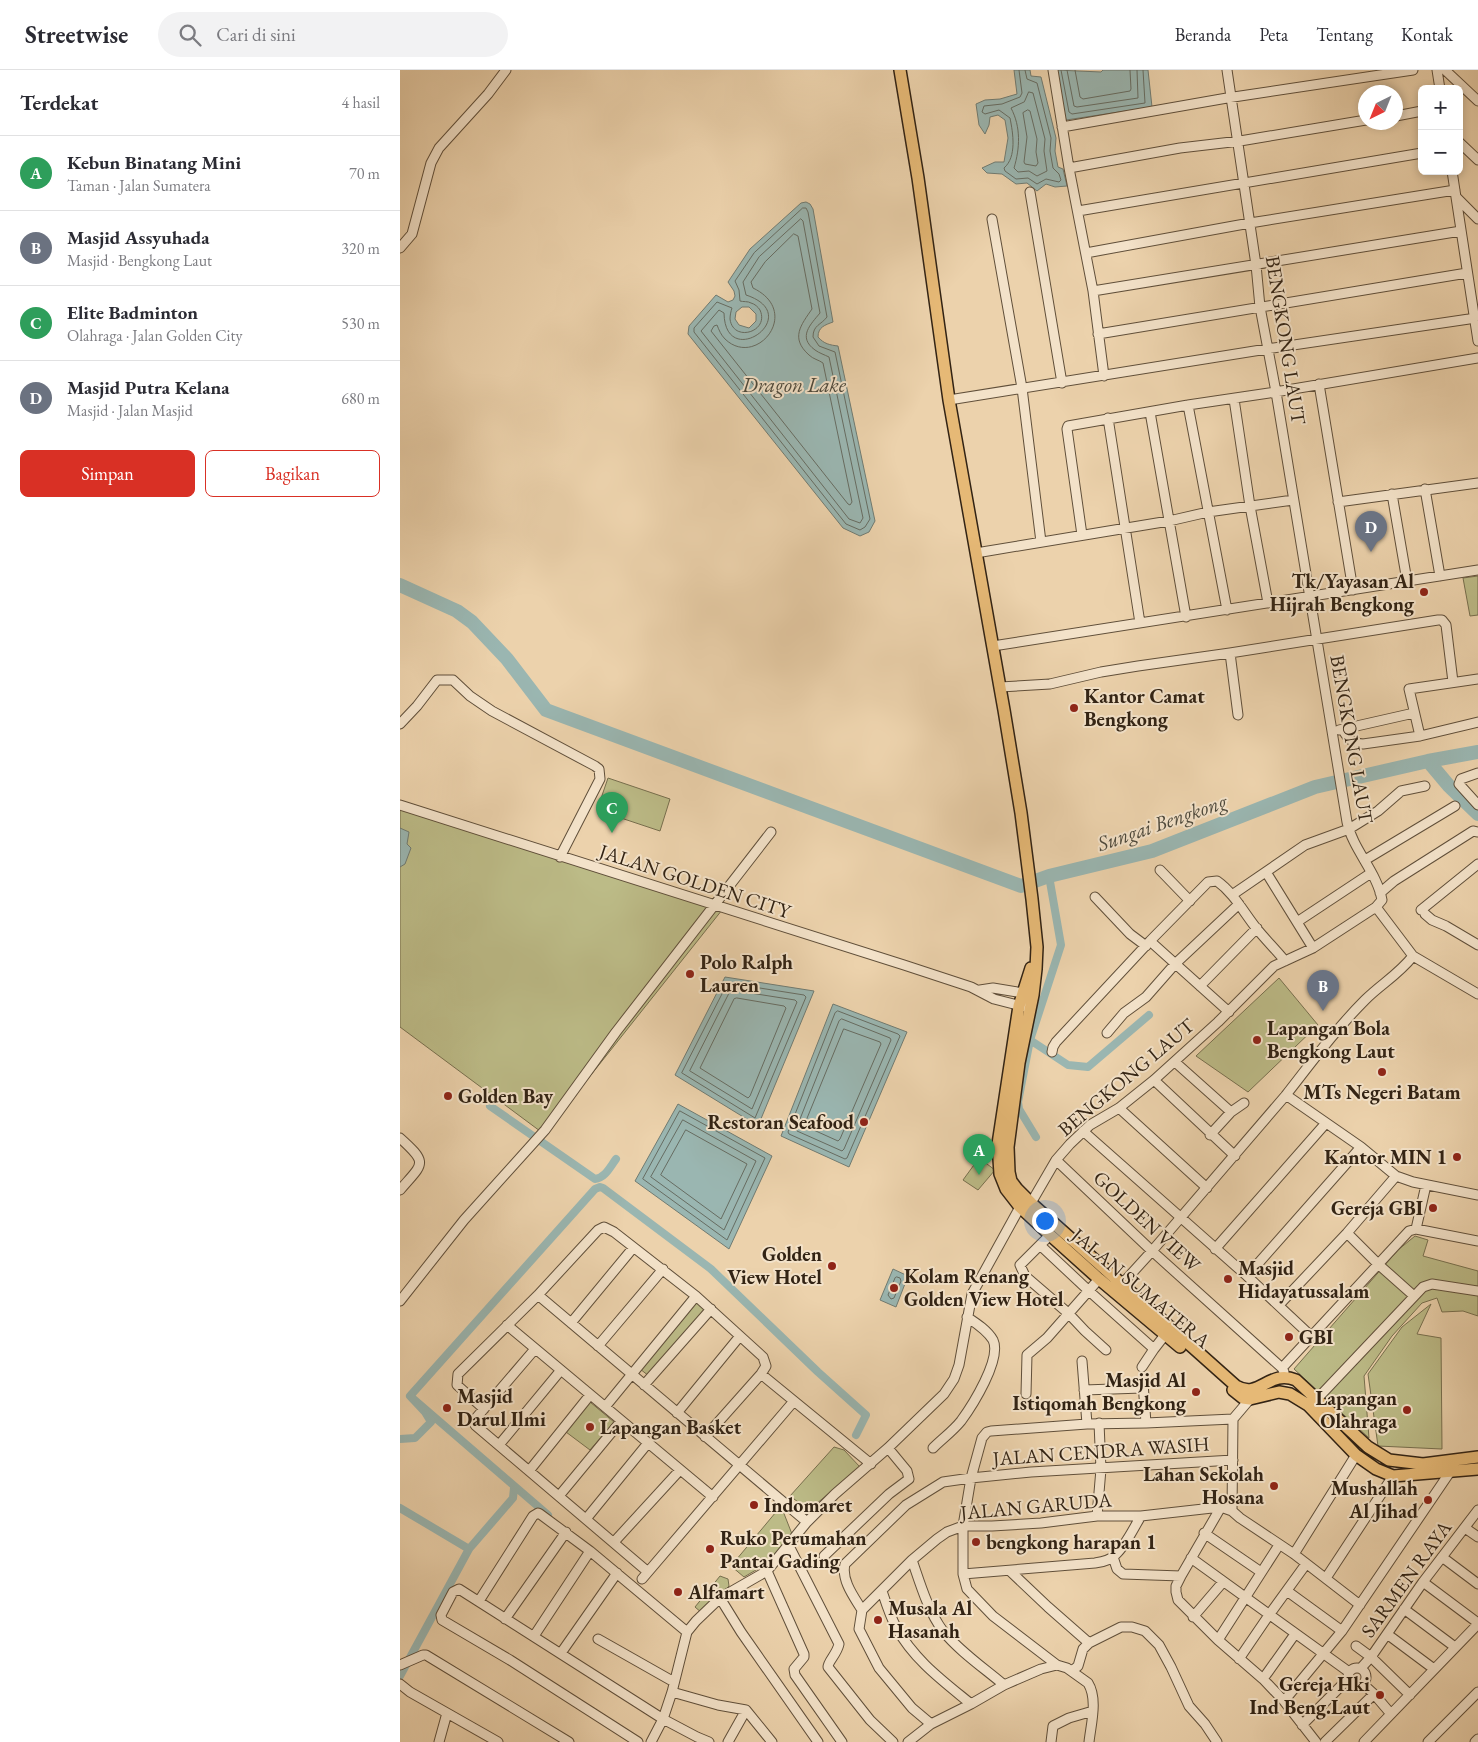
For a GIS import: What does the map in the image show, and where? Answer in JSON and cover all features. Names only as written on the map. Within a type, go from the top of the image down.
[{"type":"main road","name":"JALAN SUMATERA","points":[[900,70],[918,178],[950,400],[1000,687],[1032,899],[1037,947],[998,1144],[1000,1174],[1009,1195],[1025,1205],[1122,1284],[1168,1331],[1243,1398],[1250,1400]]},
{"type":"main road","name":"JALAN SUMATERA","points":[[1025,1205],[1050,1235],[1099,1279],[1236,1386],[1249,1391],[1284,1372]]},
{"type":"main road","points":[[1284,1372],[1296,1380],[1379,1454],[1389,1460],[1423,1470],[1450,1472],[1478,1470]]},
{"type":"main road","points":[[1250,1400],[1279,1392],[1290,1394],[1308,1405],[1356,1455],[1376,1469],[1393,1476],[1478,1457]]},
{"type":"street","points":[[400,248],[412,234],[431,163],[439,148],[488,94],[506,70]]},
{"type":"street","points":[[1053,70],[1069,168],[1093,291],[1104,376]]},
{"type":"street","name":"BENGKONG LAUT","points":[[1227,70],[1256,265],[1260,307],[1349,829],[1380,893]]},
{"type":"street","points":[[1062,127],[1231,97],[1413,70]]},
{"type":"street","points":[[1437,70],[1439,85]]},
{"type":"street","points":[[1445,70],[1478,101]]},
{"type":"street","points":[[1403,115],[1418,112]]},
{"type":"street","points":[[1069,168],[1180,148],[1237,142],[1358,121]]},
{"type":"street","points":[[1463,146],[1478,160]]},
{"type":"street","points":[[1078,211],[1418,154]]},
{"type":"street","points":[[1452,175],[1453,193],[1477,317],[1478,341]]},
{"type":"street","points":[[1030,192],[1062,382]]},
{"type":"street","points":[[1086,253],[1250,223],[1453,193]]},
{"type":"street","points":[[1453,193],[1478,219]]},
{"type":"street","points":[[992,219],[1022,388],[1041,542]]},
{"type":"street","points":[[1093,291],[1461,231]]},
{"type":"street","points":[[1098,334],[1467,273]]},
{"type":"street","points":[[950,400],[1477,317]]},
{"type":"street","points":[[1082,535],[1067,427],[1108,418],[1478,358]]},
{"type":"street","points":[[1319,384],[1353,590]]},
{"type":"street","points":[[1234,399],[1250,506],[1268,604]]},
{"type":"street","points":[[1188,405],[1227,610]]},
{"type":"street","points":[[1150,412],[1186,617]]},
{"type":"street","points":[[1108,418],[1140,623]]},
{"type":"street","points":[[1338,502],[1478,482]]},
{"type":"street","points":[[1425,489],[1440,576]]},
{"type":"street","points":[[1392,494],[1407,581]]},
{"type":"street","points":[[976,553],[1169,521],[1208,512],[1294,500]]},
{"type":"street","points":[[993,646],[1478,570]]},
{"type":"street","points":[[1000,687],[1050,684],[1101,672],[1442,620],[1446,625],[1453,682]]},
{"type":"street","points":[[1230,653],[1238,715]]},
{"type":"street","points":[[1420,736],[1408,689],[1478,679]]},
{"type":"street","points":[[400,724],[438,680],[453,680],[470,696],[492,711],[599,769],[600,779],[560,856]]},
{"type":"street","points":[[1332,731],[1414,713]]},
{"type":"street","points":[[1343,730],[1354,743],[1363,744],[1420,736],[1478,722]]},
{"type":"street","points":[[1478,773],[1461,779],[1459,784],[1478,805]]},
{"type":"street","points":[[1232,895],[1305,845],[1349,829],[1378,811],[1401,791],[1425,786]]},
{"type":"street","name":"JALAN GOLDEN CITY","points":[[400,805],[979,990],[994,999],[1025,1007]]},
{"type":"street","points":[[1365,860],[1455,806]]},
{"type":"street","points":[[1478,832],[1473,831],[1394,882],[1380,893],[1382,900],[1376,907],[1413,956],[1478,994]]},
{"type":"street","points":[[400,1301],[464,1220],[540,1136],[616,1032],[771,832]]},
{"type":"street","points":[[1478,864],[1423,912],[1432,920],[1478,945]]},
{"type":"street","points":[[1160,870],[1190,901]]},
{"type":"street","points":[[1266,872],[1313,948]]},
{"type":"street","points":[[1297,922],[1371,873]]},
{"type":"street","points":[[1052,1052],[1053,1047],[1062,1035],[1202,888],[1212,881],[1217,881],[1223,885],[1285,961]]},
{"type":"street","points":[[1095,897],[1130,934],[1148,944],[1175,964],[1229,1012]]},
{"type":"street","points":[[1107,1033],[1124,1013],[1146,997],[1175,964],[1239,904]]},
{"type":"street","name":"BENGKONG LAUT","points":[[687,1632],[720,1598],[766,1571],[789,1546],[807,1522],[835,1494],[871,1464],[944,1394],[954,1380],[959,1365],[972,1294],[1025,1205],[1056,1160],[1083,1131],[1119,1108],[1175,1062],[1229,1012],[1274,966],[1313,948],[1376,907]]},
{"type":"street","points":[[1200,986],[1257,928]]},
{"type":"street","points":[[1122,1284],[1235,1156],[1331,1037],[1364,1002],[1400,972],[1413,956]]},
{"type":"street","name":"JALAN GOLDEN CITY","points":[[979,990],[994,988],[1028,994]]},
{"type":"street","points":[[1175,1062],[1231,1112]]},
{"type":"street","points":[[1154,1080],[1210,1135],[1235,1156]]},
{"type":"street","points":[[1286,1095],[1361,1147],[1396,1176],[1426,1185],[1478,1195]]},
{"type":"street","points":[[1210,1135],[1231,1112],[1244,1103]]},
{"type":"street","points":[[1119,1108],[1207,1188]]},
{"type":"street","points":[[1215,1249],[1326,1123]]},
{"type":"street","points":[[1083,1131],[1182,1217],[1215,1249],[1248,1276],[1311,1336]]},
{"type":"street","points":[[400,1138],[417,1153],[420,1164],[400,1190]]},
{"type":"street","points":[[1248,1276],[1361,1147]]},
{"type":"street","name":"GOLDEN VIEW","points":[[1056,1160],[1284,1372]]},
{"type":"street","points":[[1279,1305],[1347,1233],[1396,1176]]},
{"type":"street","points":[[1416,1228],[1426,1185]]},
{"type":"street","points":[[484,1409],[457,1385],[458,1374],[538,1295],[598,1230],[604,1227],[696,1296],[765,1361],[766,1366],[760,1374],[706,1437]]},
{"type":"street","points":[[1284,1372],[1311,1336],[1409,1231],[1416,1228],[1478,1241]]},
{"type":"street","points":[[1347,1233],[1414,1296]]},
{"type":"street","points":[[1050,1235],[1020,1265],[1020,1269],[1025,1276],[1068,1313],[1106,1350]]},
{"type":"street","points":[[1041,1246],[1154,1348]]},
{"type":"street","points":[[570,1323],[634,1248]]},
{"type":"street","points":[[598,1346],[663,1270]]},
{"type":"street","points":[[1026,1394],[1027,1355],[1048,1338],[1099,1279]]},
{"type":"street","points":[[1317,1399],[1423,1287],[1432,1284],[1478,1291]]},
{"type":"street","points":[[538,1295],[807,1522]]},
{"type":"street","points":[[605,1407],[696,1296]]},
{"type":"street","points":[[644,1385],[711,1310]]},
{"type":"street","points":[[933,1448],[961,1421],[975,1400],[987,1376],[993,1356],[995,1347],[992,1340],[978,1324],[967,1317]]},
{"type":"street","points":[[507,1325],[712,1497]]},
{"type":"street","points":[[1142,1367],[1168,1331]]},
{"type":"street","points":[[677,1413],[740,1336]]},
{"type":"street","points":[[535,1348],[476,1418],[476,1425],[648,1572]]},
{"type":"street","points":[[1082,1361],[1087,1424]]},
{"type":"street","points":[[499,1446],[561,1370]]},
{"type":"street","points":[[760,1374],[871,1464]]},
{"type":"street","points":[[1084,1390],[1143,1385],[1146,1423]]},
{"type":"street","points":[[529,1471],[590,1395]]},
{"type":"street","points":[[1232,1511],[1233,1419],[1250,1400]]},
{"type":"street","points":[[642,1579],[794,1401]]},
{"type":"street","points":[[1089,1742],[1093,1710],[1090,1686],[1072,1671],[1057,1665],[993,1616],[967,1589],[963,1574],[963,1526],[971,1478],[982,1438],[987,1432],[1099,1423],[1233,1419]]},
{"type":"street","points":[[559,1496],[622,1421]]},
{"type":"street","points":[[1097,1516],[1101,1469],[1099,1423]]},
{"type":"street","points":[[586,1519],[648,1443]]},
{"type":"street","points":[[824,1556],[888,1494],[909,1479],[907,1471],[888,1448]]},
{"type":"street","points":[[1294,1554],[1356,1455]]},
{"type":"street","name":"JALAN CENDRA WASIH","points":[[862,1610],[852,1594],[844,1571],[845,1564],[906,1505],[943,1482],[1031,1472],[1233,1460]]},
{"type":"street","points":[[614,1542],[680,1470]]},
{"type":"street","name":"SARMEN RAYA","points":[[1284,1701],[1342,1631],[1450,1472]]},
{"type":"street","points":[[1326,1578],[1393,1476]]},
{"type":"street","points":[[1221,1507],[1204,1533],[1181,1576],[1176,1586],[1176,1596],[1193,1616],[1218,1640],[1263,1679],[1284,1701],[1316,1742]]},
{"type":"street","name":"JALAN GARUDA","points":[[862,1610],[912,1560],[947,1532],[963,1526],[992,1526],[1097,1516],[1141,1516],[1221,1507],[1232,1511],[1294,1554],[1360,1605]]},
{"type":"street","name":"SARMEN RAYA","points":[[1361,1668],[1478,1510]]},
{"type":"street","points":[[479,1601],[535,1515],[540,1514],[566,1532],[617,1573],[687,1632],[672,1692],[663,1719],[651,1742]]},
{"type":"street","points":[[963,1574],[1095,1563],[1113,1558],[1141,1516]]},
{"type":"street","points":[[1465,1528],[1478,1536]]},
{"type":"street","points":[[505,1619],[566,1532]]},
{"type":"street","points":[[1204,1533],[1261,1572]]},
{"type":"street","points":[[1218,1640],[1279,1545]]},
{"type":"street","points":[[789,1546],[839,1644],[838,1651],[828,1663],[828,1667],[870,1720],[893,1742]]},
{"type":"street","points":[[534,1636],[590,1551]]},
{"type":"street","points":[[1442,1557],[1478,1584]]},
{"type":"street","points":[[1113,1558],[1116,1569],[1123,1574],[1181,1576]]},
{"type":"street","points":[[1191,1558],[1322,1654],[1348,1675],[1354,1685],[1363,1684],[1391,1714]]},
{"type":"street","points":[[912,1560],[925,1596],[943,1631],[961,1649],[1004,1684]]},
{"type":"street","points":[[1239,1659],[1306,1564]]},
{"type":"street","points":[[766,1571],[804,1654],[804,1657],[794,1669],[795,1675],[842,1742]]},
{"type":"street","points":[[1010,1571],[1048,1608],[1089,1642]]},
{"type":"street","points":[[561,1653],[617,1573]]},
{"type":"street","points":[[1193,1616],[1223,1582]]},
{"type":"street","points":[[1364,1742],[1478,1624],[1423,1582]]},
{"type":"street","points":[[638,1742],[441,1618],[453,1592],[456,1589],[479,1601],[663,1719],[709,1742]]},
{"type":"street","points":[[882,1591],[896,1626],[906,1643],[929,1670],[971,1704]]},
{"type":"street","points":[[1287,1591],[1342,1631]]},
{"type":"street","points":[[720,1598],[741,1632],[818,1742]]},
{"type":"street","points":[[1404,1609],[1455,1647]]},
{"type":"street","points":[[862,1610],[859,1629],[879,1668],[912,1708],[931,1724]]},
{"type":"street","points":[[1072,1671],[1078,1666],[1083,1649],[1089,1642],[1121,1627],[1132,1626],[1146,1631],[1159,1645],[1189,1706],[1224,1742]]},
{"type":"street","points":[[1263,1679],[1295,1634]]},
{"type":"street","points":[[1387,1634],[1434,1669]]},
{"type":"street","points":[[598,1639],[674,1682]]},
{"type":"street","points":[[1356,1646],[1371,1657],[1410,1695]]},
{"type":"street","points":[[405,1663],[426,1655],[569,1742]]},
{"type":"street","points":[[908,1742],[931,1724],[971,1704],[1004,1684],[1041,1669],[1057,1665]]},
{"type":"street","points":[[1302,1725],[1356,1667],[1361,1668],[1366,1676],[1363,1684]]},
{"type":"street","points":[[400,1684],[410,1692],[498,1742]]},
{"type":"street","points":[[672,1692],[718,1705],[746,1710],[772,1742]]},
{"type":"street","points":[[1428,1742],[1478,1692]]},
{"type":"street","points":[[1325,1742],[1374,1694]]},
{"type":"street","points":[[728,1742],[746,1710]]},
{"type":"street","points":[[1051,1742],[1053,1726],[1093,1710]]},
{"type":"street","points":[[439,1742],[447,1713]]},
{"type":"street","points":[[1206,1724],[1217,1742]]},
{"type":"street","points":[[480,1742],[482,1732]]},
{"type":"street","points":[[1475,1742],[1478,1739]]},
{"type":"shaded area","points":[[1478,576],[1478,615],[1470,616],[1463,578]]},
{"type":"shaded area","points":[[608,778],[670,799],[660,831],[597,810]]},
{"type":"shaded area","points":[[400,807],[722,910],[544,1134],[400,1027]]},
{"type":"shaded area","name":"Lapangan Bola Bengkong Laut","points":[[1279,978],[1318,1025],[1248,1092],[1196,1056]]},
{"type":"shaded area","points":[[979,1158],[995,1170],[978,1190],[963,1180]]},
{"type":"shaded area","points":[[1415,1236],[1428,1240],[1423,1256],[1478,1271],[1478,1316],[1463,1311],[1442,1312],[1437,1298],[1422,1303],[1392,1336],[1364,1376],[1369,1438],[1294,1369],[1398,1250]]},
{"type":"shaded area","points":[[699,1298],[708,1305],[649,1376],[640,1369]]},
{"type":"shaded area","name":"Lapangan Olahraga","points":[[1431,1304],[1417,1334],[1441,1338],[1442,1449],[1378,1446],[1368,1374],[1402,1327]]},
{"type":"shaded area","name":"Lapangan Basket","points":[[590,1402],[614,1422],[590,1450],[566,1432]]},
{"type":"shaded area","points":[[834,1447],[844,1450],[860,1467],[809,1510],[790,1496]]},
{"type":"shaded area","points":[[781,1506],[792,1534],[773,1560],[744,1577],[731,1566]]},
{"type":"shaded area","points":[[720,1576],[728,1579],[729,1586],[702,1613],[695,1607]]},
{"type":"water","points":[[1014,70],[1030,70],[1031,76],[1041,77],[1056,138],[1055,151],[1058,167],[1063,169],[1067,186],[1055,187],[1046,184],[1037,191],[1027,183],[1016,184],[1002,174],[987,173],[982,168],[995,162],[1004,162],[1008,138],[1005,120],[998,115],[990,117],[985,134],[979,125],[976,104],[985,100],[1000,99],[1017,94]]},
{"type":"water","points":[[1056,70],[1101,72],[1103,70],[1148,70],[1152,107],[1066,120]]},
{"type":"water","name":"Dragon Lake","points":[[806,202],[810,204],[813,209],[833,322],[821,329],[818,337],[827,344],[838,346],[875,521],[869,532],[860,536],[843,528],[688,334],[689,326],[716,295],[728,302],[733,300],[735,296],[734,291],[728,282],[750,249],[801,203]],"holes":[[[742,307],[749,307],[756,314],[756,321],[749,328],[739,325],[735,319],[736,312]]]},
{"type":"water","points":[[400,828],[409,832],[407,844],[411,848],[405,864],[400,867]]},
{"type":"water","points":[[725,977],[814,991],[758,1126],[675,1075]]},
{"type":"water","points":[[833,1004],[907,1032],[849,1167],[781,1136]]},
{"type":"water","points":[[678,1104],[772,1156],[729,1249],[635,1181]]},
{"type":"water","name":"Kolam Renang Golden View Hotel","points":[[893,1269],[908,1276],[896,1307],[880,1300]]},
{"type":"waterway","name":"Sungai Bengkong","points":[[400,585],[457,611],[472,622],[507,659],[546,710],[1021,886],[1049,876],[1152,851],[1315,787],[1428,761],[1478,752]]},
{"type":"waterway","points":[[1428,761],[1449,786],[1478,814]]},
{"type":"waterway","points":[[1049,876],[1061,945],[1030,1040],[1068,1065],[1088,1067],[1149,1015]]},
{"type":"waterway","points":[[1030,1040],[1018,1102],[1019,1109],[1036,1137]]},
{"type":"waterway","points":[[490,1106],[595,1179],[604,1174],[616,1159]]},
{"type":"waterway","points":[[410,1396],[595,1189],[600,1187],[711,1269],[818,1372],[866,1415],[856,1435]]},
{"type":"waterway","points":[[400,1439],[415,1438],[431,1422],[425,1412],[410,1396],[548,1515]]},
{"type":"waterway","points":[[469,1549],[513,1498],[514,1488]]},
{"type":"waterway","points":[[400,1508],[469,1549],[400,1676]]},
{"type":"place","name":"Masjid Putra Kelana","points":[[1371,552]]},
{"type":"place","name":"Tk/Yayasan Al Hijrah Bengkong","points":[[1424,592]]},
{"type":"place","name":"Kantor Camat Bengkong","points":[[1074,708]]},
{"type":"place","name":"Elite Badminton","points":[[612,833]]},
{"type":"place","name":"Polo Ralph Lauren","points":[[690,974]]},
{"type":"place","name":"Masjid Assyuhada","points":[[1323,1011]]},
{"type":"place","name":"Lapangan Bola Bengkong Laut","points":[[1257,1040]]},
{"type":"place","name":"MTs Negeri Batam","points":[[1382,1072]]},
{"type":"place","name":"Golden Bay","points":[[448,1096]]},
{"type":"place","name":"Restoran Seafood","points":[[864,1122]]},
{"type":"place","name":"Kantor MIN 1","points":[[1457,1157]]},
{"type":"place","name":"Kebun Binatang Mini","points":[[979,1175]]},
{"type":"place","name":"Gereja GBI","points":[[1433,1208]]},
{"type":"place","name":"Golden View Hotel","points":[[832,1266]]},
{"type":"place","name":"Masjid Hidayatussalam","points":[[1228,1279]]},
{"type":"place","name":"Kolam Renang Golden View Hotel","points":[[894,1288]]},
{"type":"place","name":"GBI","points":[[1289,1337]]},
{"type":"place","name":"Masjid Al Istiqomah Bengkong","points":[[1196,1392]]},
{"type":"place","name":"Masjid Darul Ilmi","points":[[447,1408]]},
{"type":"place","name":"Lapangan Olahraga","points":[[1407,1410]]},
{"type":"place","name":"Lapangan Basket","points":[[590,1427]]},
{"type":"place","name":"Lahan Sekolah Hosana","points":[[1274,1486]]},
{"type":"place","name":"Mushallah Al Jihad","points":[[1428,1500]]},
{"type":"place","name":"Indomaret","points":[[754,1505]]},
{"type":"place","name":"bengkong harapan 1","points":[[976,1542]]},
{"type":"place","name":"Ruko Perumahan Pantai Gading","points":[[710,1549]]},
{"type":"place","name":"Alfamart","points":[[678,1592]]},
{"type":"place","name":"Musala Al Hasanah","points":[[878,1620]]},
{"type":"place","name":"Gereja Hki Ind Beng.Laut","points":[[1380,1695]]}]
